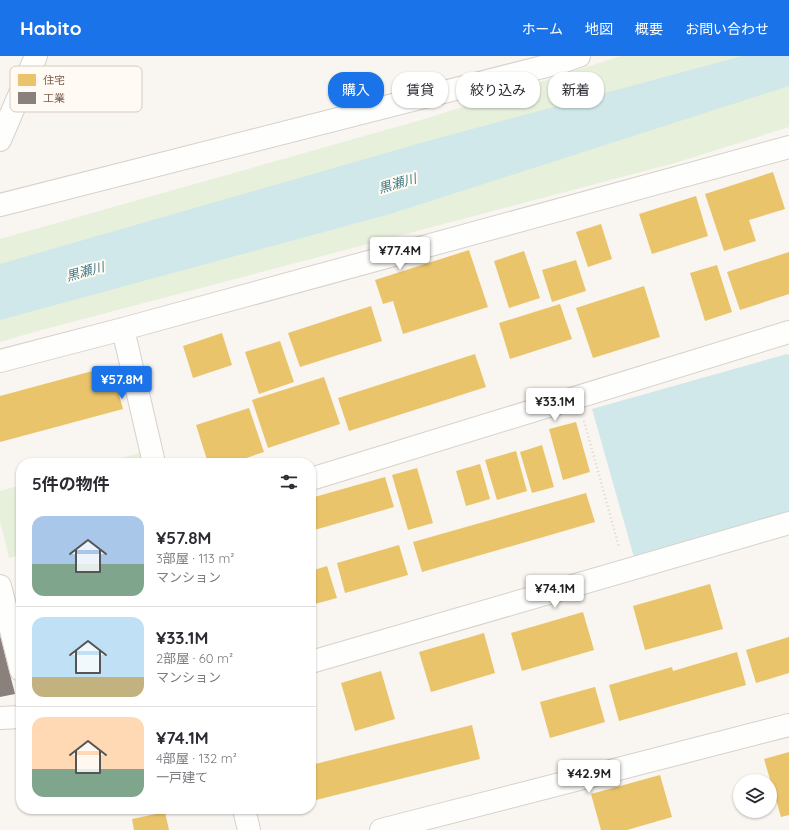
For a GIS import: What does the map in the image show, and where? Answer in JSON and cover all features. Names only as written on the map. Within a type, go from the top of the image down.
[{"type":"street","points":[[32,66],[36,56]]},
{"type":"street","points":[[0,205],[567,58]]},
{"type":"street","points":[[0,140],[12,112]]},
{"type":"street","points":[[0,361],[788,151]]},
{"type":"street","points":[[123,328],[153,458]]},
{"type":"street","points":[[316,477],[789,332]]},
{"type":"street","points":[[316,661],[789,523]]},
{"type":"street","points":[[0,586],[16,650]]},
{"type":"street","points":[[0,718],[16,718]]},
{"type":"street","points":[[381,830],[789,725]]},
{"type":"street","points":[[245,814],[249,830]]},
{"type":"path","points":[[577,397],[625,571]]},
{"type":"green space","points":[[621,56],[789,56],[789,127],[675,163],[0,342],[0,239],[459,108],[540,108],[540,82],[548,79],[548,108],[604,108],[604,72],[571,72]]},
{"type":"green space","points":[[143,452],[145,458],[121,458]]},
{"type":"green space","points":[[16,486],[16,556],[9,558],[0,521],[0,491]]},
{"type":"water","name":"黒瀬川","points":[[742,56],[789,56],[789,86],[390,214],[0,320],[0,264],[424,142],[550,108],[604,108],[604,93]]},
{"type":"water","points":[[787,354],[789,355],[789,511],[634,557],[592,409]]},
{"type":"building: 住宅","points":[[773,172],[785,209],[749,220],[756,241],[724,251],[705,194]]},
{"type":"building: 住宅","points":[[696,196],[708,236],[652,254],[639,214]]},
{"type":"building: 住宅","points":[[601,224],[612,259],[588,267],[576,232]]},
{"type":"building: 住宅","points":[[469,250],[488,307],[403,334],[393,301],[383,304],[375,280]]},
{"type":"building: 住宅","points":[[524,251],[540,298],[509,308],[494,261]]},
{"type":"building: 住宅","points":[[789,252],[789,294],[740,310],[727,272]]},
{"type":"building: 住宅","points":[[576,260],[586,291],[552,302],[542,270]]},
{"type":"building: 住宅","points":[[717,265],[732,312],[705,321],[690,273]]},
{"type":"building: 住宅","points":[[644,286],[660,337],[593,358],[576,308]]},
{"type":"building: 住宅","points":[[560,304],[572,339],[510,359],[499,323]]},
{"type":"building: 住宅","points":[[371,306],[382,341],[300,367],[288,333]]},
{"type":"building: 住宅","points":[[222,333],[232,365],[193,378],[183,346]]},
{"type":"building: 住宅","points":[[280,341],[294,382],[259,394],[245,352]]},
{"type":"building: 住宅","points":[[475,354],[486,387],[349,431],[338,398]]},
{"type":"building: 住宅","points":[[111,366],[123,409],[0,442],[0,396]]},
{"type":"building: 住宅","points":[[324,377],[340,424],[268,448],[252,400]]},
{"type":"building: 住宅","points":[[249,408],[264,452],[246,458],[206,458],[196,425]]},
{"type":"building: 住宅","points":[[576,422],[590,472],[563,480],[549,429]]},
{"type":"building: 住宅","points":[[542,445],[554,487],[532,493],[520,452]]},
{"type":"building: 住宅","points":[[516,451],[527,491],[497,500],[485,460]]},
{"type":"building: 住宅","points":[[480,464],[490,499],[466,506],[456,471]]},
{"type":"building: 住宅","points":[[417,468],[433,523],[408,530],[392,475]]},
{"type":"building: 住宅","points":[[385,477],[394,507],[316,530],[316,497]]},
{"type":"building: 住宅","points":[[586,493],[595,522],[422,572],[413,542]]},
{"type":"building: 住宅","points":[[399,545],[408,575],[345,593],[337,563]]},
{"type":"building: 住宅","points":[[327,566],[337,598],[316,604],[316,569]]},
{"type":"building: 住宅","points":[[710,584],[723,629],[645,650],[633,606]]},
{"type":"building: 住宅","points":[[583,612],[594,650],[522,671],[511,633]]},
{"type":"building: 住宅","points":[[484,633],[495,673],[431,692],[419,652]]},
{"type":"building: 住宅","points":[[789,637],[789,673],[756,683],[746,650]]},
{"type":"building: 住宅","points":[[737,652],[746,685],[619,721],[609,685],[672,667],[673,671]]},
{"type":"building: 住宅","points":[[381,671],[395,719],[355,731],[341,683]]},
{"type":"building: 住宅","points":[[595,687],[605,722],[550,738],[540,702]]},
{"type":"building: 住宅","points":[[472,725],[480,759],[316,800],[316,764]]},
{"type":"building: 住宅","points":[[789,752],[789,815],[781,817],[777,803],[777,774],[768,774],[764,759]]},
{"type":"building: 住宅","points":[[660,775],[672,817],[627,830],[601,830],[591,794]]},
{"type":"building: 住宅","points":[[156,814],[165,814],[169,830],[134,830],[132,819]]},
{"type":"building: 工業","points":[[0,635],[15,694],[0,697]]}]
